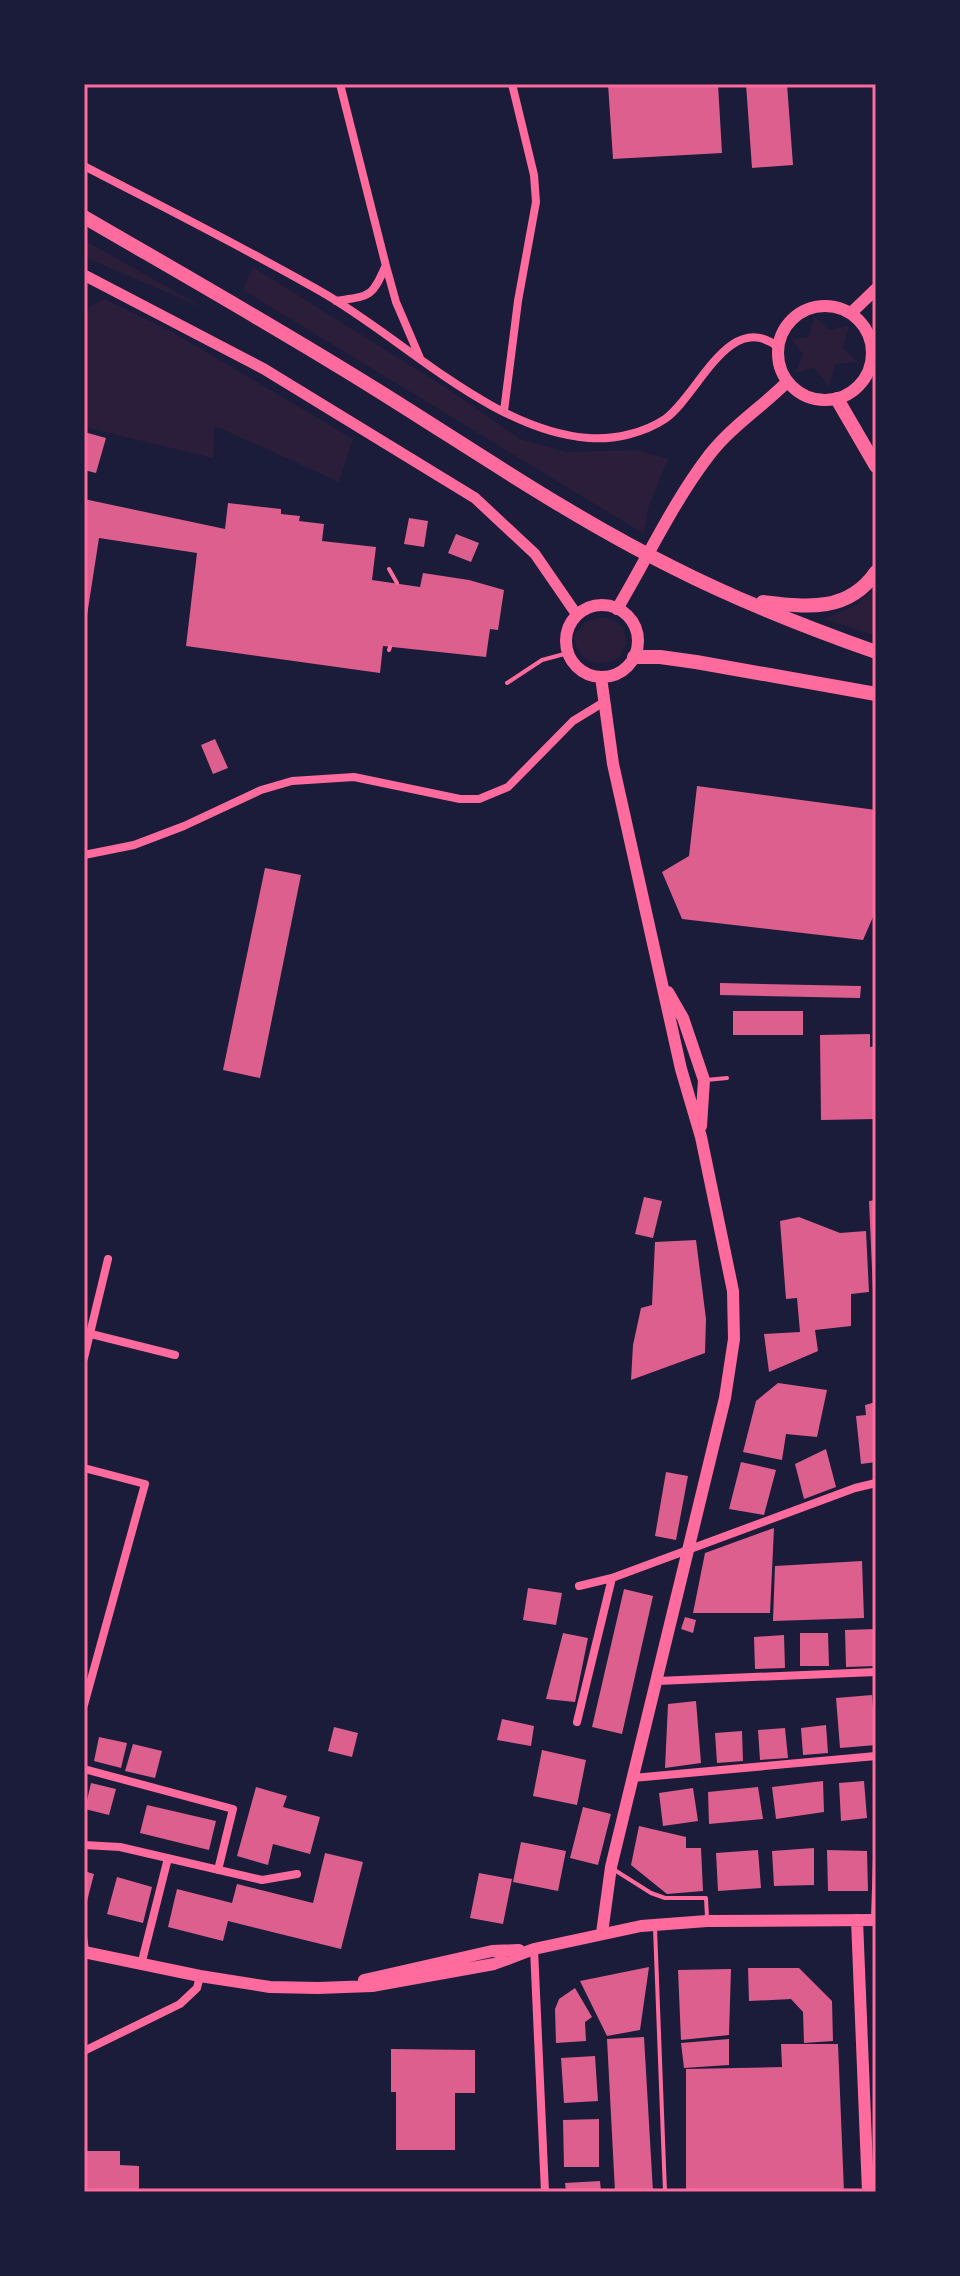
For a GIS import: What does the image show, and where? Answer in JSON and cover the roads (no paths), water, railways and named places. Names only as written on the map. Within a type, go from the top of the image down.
[{"type":"main road","points":[[84,217],[270,324],[505,471],[629,544],[675,569],[743,599],[876,652]]},
{"type":"main road","points":[[851,313],[876,289]]},
{"type":"main road","points":[[828,306],[851,313],[866,329],[874,362],[859,385],[837,399],[815,399],[795,390],[787,382],[779,365],[778,347],[787,325],[805,310],[828,306]]},
{"type":"main road","points":[[617,609],[676,504],[710,454],[733,428],[787,382]]},
{"type":"main road","points":[[837,399],[876,466]]},
{"type":"main road","points":[[743,599],[800,607],[824,606],[856,593],[876,572]]},
{"type":"main road","points":[[592,606],[617,609],[636,629],[638,639],[634,657],[624,670],[601,677],[584,673],[568,653],[567,632],[577,615],[592,606]]},
{"type":"main road","points":[[634,657],[670,658],[876,694]]},
{"type":"main road","points":[[601,677],[613,764],[681,1069],[701,1137],[733,1291],[734,1330],[725,1398],[611,1867],[602,1933]]},
{"type":"main road","points":[[664,987],[683,1018],[704,1080],[701,1137]]},
{"type":"main road","points":[[681,1069],[694,1079],[704,1080]]},
{"type":"main road","points":[[857,1920],[868,2192]]},
{"type":"main road","points":[[86,1952],[200,1976],[292,1988],[372,1986],[494,1964],[534,1949],[602,1933],[655,1925],[707,1921],[875,1920]]},
{"type":"street","points":[[340,84],[396,302],[420,359]]},
{"type":"street","points":[[504,411],[518,301],[536,202],[534,175],[512,84]]},
{"type":"street","points":[[84,166],[336,301],[420,359],[504,411],[556,432],[588,438],[616,438],[664,420],[688,397],[715,359],[735,340],[748,337],[768,339],[778,347]]},
{"type":"street","points":[[336,301],[366,296],[374,291],[386,266]]},
{"type":"street","points":[[85,280],[264,369],[475,498],[535,554],[577,615]]},
{"type":"street","points":[[84,855],[134,845],[184,826],[261,790],[292,781],[354,777],[460,799],[479,799],[508,787],[573,721],[604,702]]},
{"type":"street","points":[[84,1358],[108,1259]]},
{"type":"street","points":[[91,1334],[175,1355]]},
{"type":"street","points":[[84,1468],[145,1484],[84,1705]]},
{"type":"street","points":[[579,1586],[612,1578],[855,1488],[876,1483]]},
{"type":"street","points":[[577,1722],[612,1578]]},
{"type":"street","points":[[657,1681],[876,1672]]},
{"type":"street","points":[[633,1778],[876,1756]]},
{"type":"street","points":[[84,1769],[233,1809],[218,1870]]},
{"type":"street","points":[[84,1845],[120,1847],[262,1880],[297,1874]]},
{"type":"street","points":[[141,1965],[168,1858]]},
{"type":"street","points":[[534,1949],[545,2192]]},
{"type":"street","points":[[84,2051],[180,2004],[197,1988],[200,1976]]},
{"type":"lane","points":[[389,569],[397,583]]},
{"type":"lane","points":[[507,683],[542,660],[568,653]]},
{"type":"lane","points":[[704,1080],[727,1078]]},
{"type":"lane","points":[[875,1920],[876,1828]]},
{"type":"lane","points":[[611,1867],[651,1893],[665,1898],[706,1898],[707,1921]]},
{"type":"lane","points":[[655,1925],[665,2192]]},
{"type":"lane","points":[[84,1929],[86,1952]]}]
